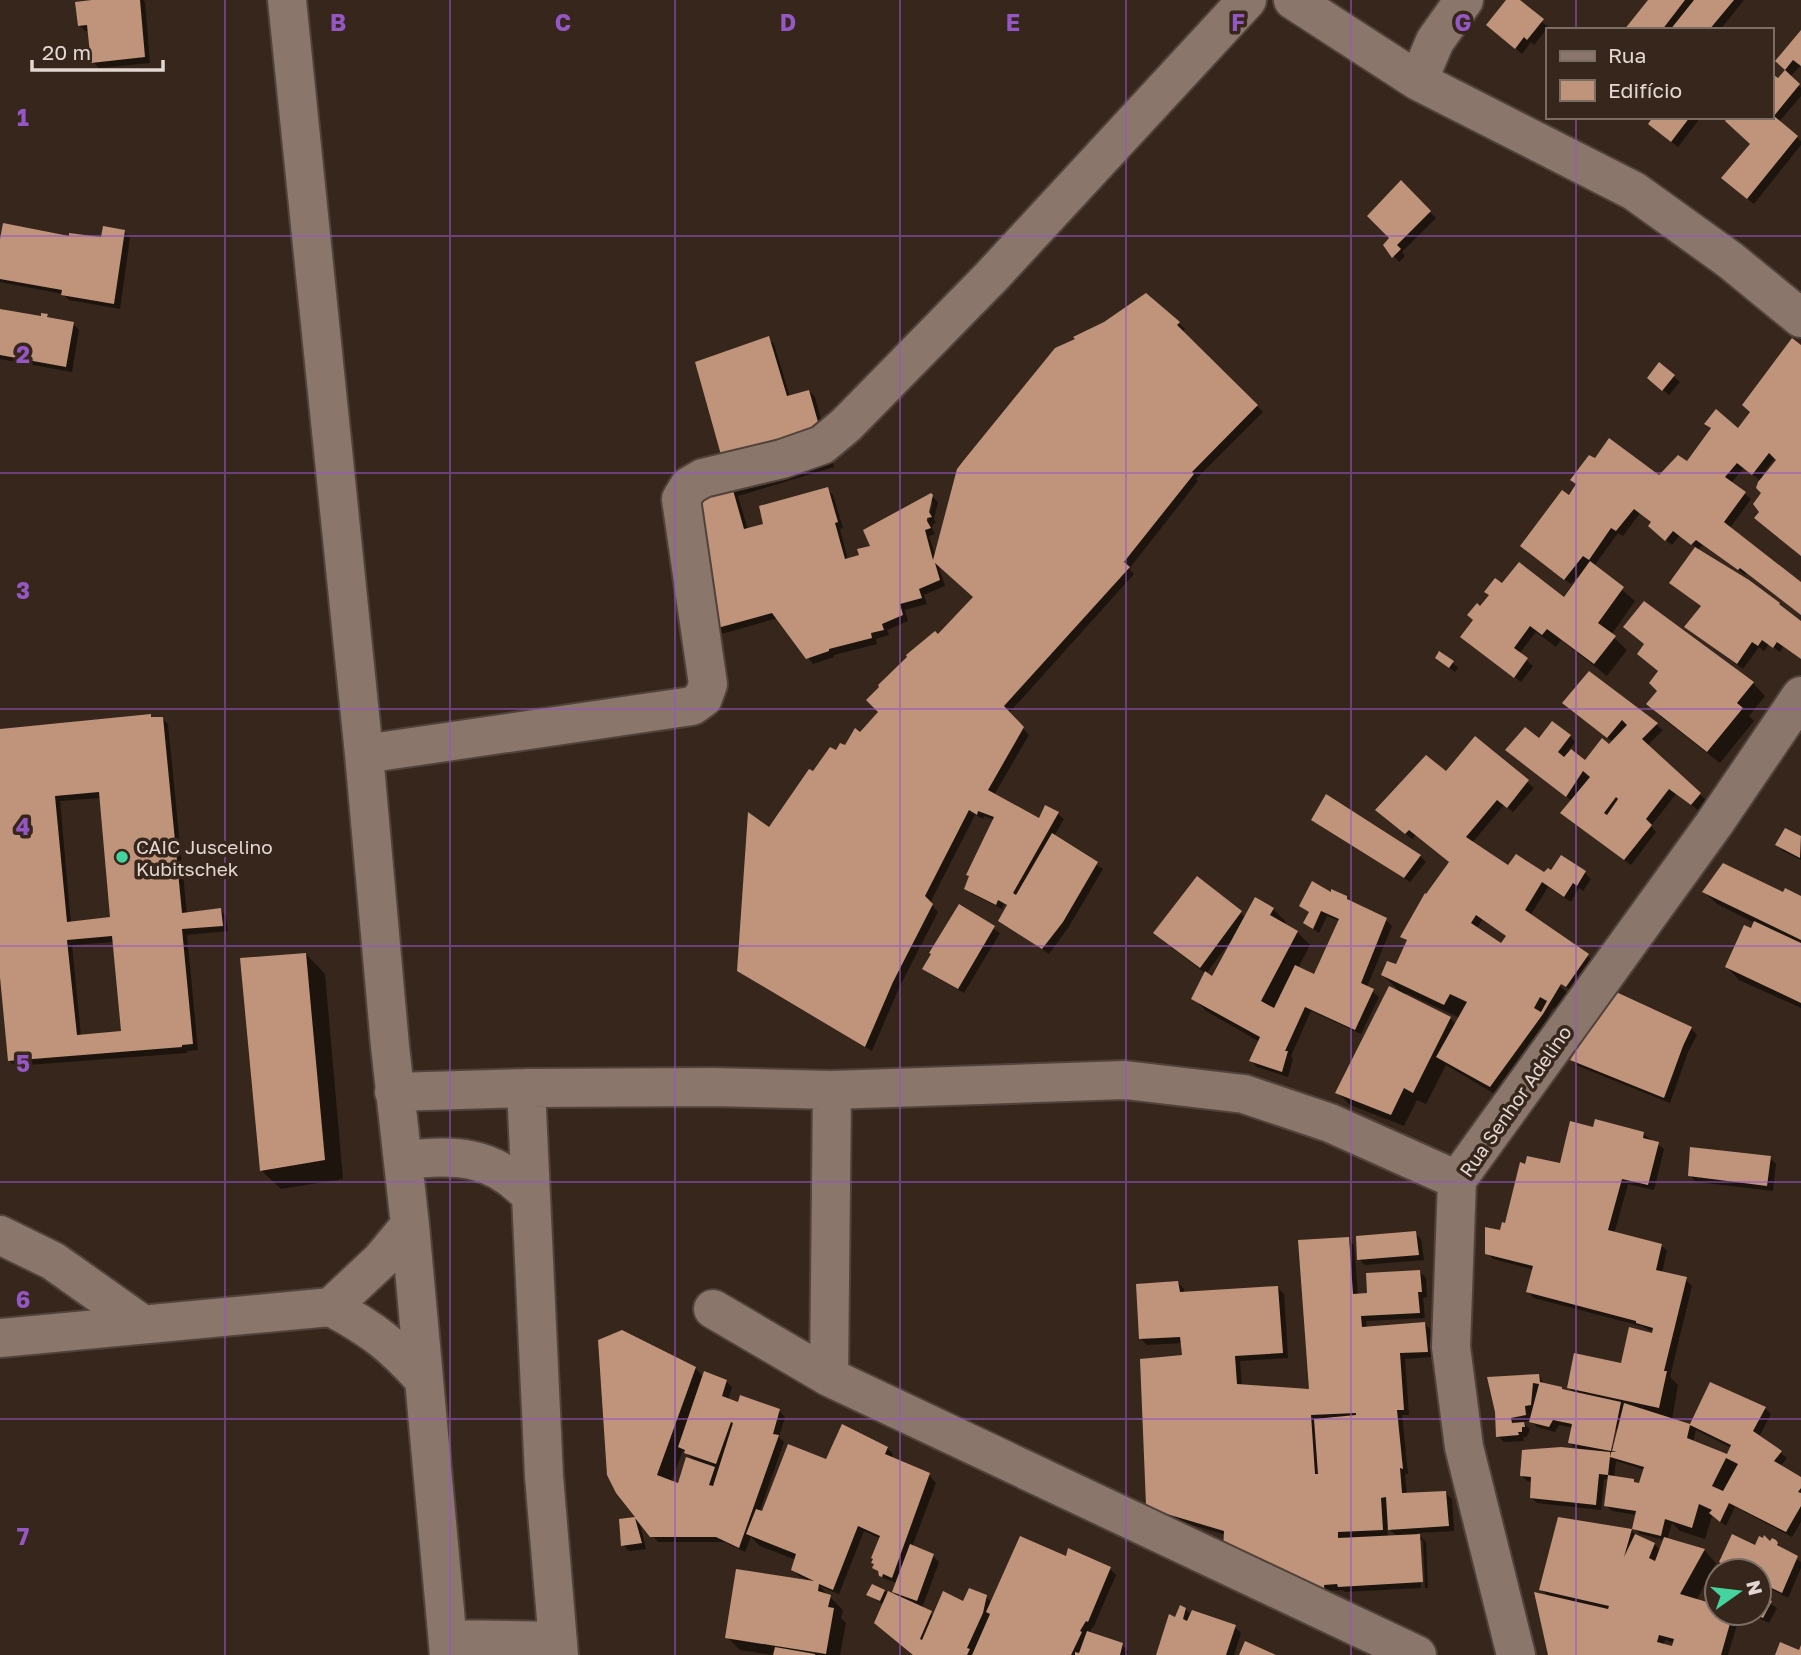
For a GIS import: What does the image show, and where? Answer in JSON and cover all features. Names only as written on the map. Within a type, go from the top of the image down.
[{"type":"street","points":[[287,0],[364,754],[448,1647],[559,1648],[544,1476],[526,1088]]},
{"type":"street","points":[[364,754],[692,706],[704,698],[708,684],[681,499],[689,486],[703,478],[782,459],[822,445],[846,425],[991,277],[1247,0]]},
{"type":"street","points":[[1293,0],[1418,81],[1634,191],[1730,260],[1801,318]]},
{"type":"street","points":[[1418,81],[1435,41],[1464,0]]},
{"type":"street","name":"Rua Senhor Adelino","points":[[1516,1655],[1465,1447],[1451,1347],[1457,1180],[1714,824],[1801,696]]},
{"type":"street","points":[[394,1092],[713,1087],[832,1090],[1125,1080],[1244,1094],[1330,1123],[1457,1180]]},
{"type":"street","points":[[829,1377],[832,1090]]},
{"type":"street","points":[[403,1160],[451,1156],[498,1169],[530,1195]]},
{"type":"street","points":[[331,1307],[381,1260],[410,1225]]},
{"type":"street","points":[[0,1235],[53,1261],[142,1324]]},
{"type":"street","points":[[0,1338],[331,1307],[369,1328],[400,1353],[424,1380]]},
{"type":"street","points":[[713,1309],[829,1377],[1417,1655]]},
{"type":"building","points":[[140,0],[145,57],[91,63],[87,25],[78,26],[75,2]]},
{"type":"building","points":[[1506,0],[1520,0],[1544,19],[1527,40],[1524,37],[1515,49],[1486,25]]},
{"type":"building","points":[[1648,0],[1685,0],[1664,28],[1626,28]]},
{"type":"building","points":[[1694,0],[1734,0],[1711,28],[1672,28]]},
{"type":"building","points":[[1801,30],[1801,66],[1793,60],[1785,70],[1775,61]]},
{"type":"building","points":[[1785,70],[1800,84],[1774,116],[1798,136],[1747,199],[1721,178],[1750,144],[1725,121],[1773,119],[1773,74],[1778,78]]},
{"type":"building","points":[[1652,119],[1688,119],[1671,142],[1648,124]]},
{"type":"building","points":[[1401,180],[1431,211],[1397,245],[1401,249],[1392,258],[1383,245],[1389,238],[1367,216]]},
{"type":"building","points":[[3,223],[69,236],[69,233],[101,237],[103,226],[125,230],[114,304],[61,295],[62,290],[0,279],[0,239]]},
{"type":"building","points":[[1146,293],[1180,322],[1177,325],[1258,405],[1192,472],[1194,474],[1124,562],[1130,567],[1004,706],[1024,727],[988,790],[1039,818],[1045,805],[1059,812],[1013,893],[1016,895],[1052,833],[1098,862],[1063,922],[1042,949],[998,921],[1007,905],[998,900],[996,905],[964,889],[969,876],[966,875],[994,817],[978,811],[977,815],[969,810],[925,896],[933,904],[893,982],[865,1047],[737,971],[748,812],[769,827],[809,769],[813,771],[830,747],[836,750],[840,743],[845,745],[855,728],[860,732],[878,712],[866,700],[878,685],[906,655],[935,631],[938,634],[973,597],[935,563],[940,580],[919,589],[922,598],[900,604],[903,615],[882,624],[884,630],[871,633],[872,638],[829,649],[806,659],[772,613],[692,635],[669,507],[730,487],[695,362],[769,336],[787,396],[809,390],[829,461],[733,490],[744,529],[763,524],[759,506],[828,487],[845,559],[859,555],[857,549],[870,546],[863,530],[931,493],[933,495],[929,512],[932,517],[927,518],[927,521],[931,528],[925,530],[933,560],[957,469],[964,460],[1055,348],[1104,322]]},
{"type":"building","points":[[0,309],[41,316],[41,313],[48,314],[47,317],[74,322],[66,367],[0,355]]},
{"type":"building","points":[[1792,338],[1801,345],[1801,556],[1754,518],[1759,512],[1753,504],[1761,493],[1756,488],[1758,482],[1776,460],[1769,453],[1752,475],[1737,463],[1725,477],[1746,492],[1724,522],[1801,582],[1801,615],[1740,568],[1738,570],[1696,540],[1691,545],[1673,531],[1665,541],[1648,526],[1651,522],[1634,509],[1616,531],[1611,528],[1589,560],[1583,556],[1564,580],[1520,546],[1562,490],[1569,495],[1576,484],[1570,480],[1589,455],[1595,458],[1609,438],[1659,475],[1678,455],[1687,461],[1711,428],[1704,424],[1716,409],[1738,428],[1750,412],[1742,405]]},
{"type":"building","points":[[1659,362],[1675,375],[1662,391],[1647,378]]},
{"type":"building","points":[[1695,547],[1749,580],[1801,621],[1801,659],[1777,642],[1773,648],[1762,640],[1758,646],[1752,642],[1737,664],[1684,627],[1701,606],[1669,583]]},
{"type":"building","points":[[1590,561],[1624,587],[1598,623],[1616,636],[1594,664],[1547,629],[1542,635],[1530,626],[1514,648],[1528,658],[1514,678],[1460,637],[1473,620],[1467,615],[1477,603],[1480,606],[1489,595],[1484,592],[1495,578],[1502,583],[1519,562],[1564,597]]},
{"type":"building","points":[[1644,601],[1754,682],[1737,703],[1743,708],[1707,752],[1646,704],[1657,691],[1649,683],[1658,671],[1637,654],[1644,644],[1623,627]]},
{"type":"building","points":[[1439,651],[1454,661],[1449,668],[1435,658]]},
{"type":"building","points":[[1589,671],[1658,723],[1642,739],[1701,793],[1691,805],[1669,789],[1646,819],[1652,825],[1624,860],[1560,813],[1590,777],[1583,771],[1566,797],[1505,750],[1525,727],[1539,738],[1552,721],[1571,735],[1558,752],[1564,757],[1571,749],[1585,760],[1602,738],[1609,744],[1627,725],[1622,720],[1607,738],[1562,703]],"holes":[[[1616,797],[1618,799],[1607,815],[1604,813]]]},
{"type":"building","points":[[151,714],[151,717],[163,717],[182,913],[221,908],[223,926],[182,929],[193,1044],[8,1061],[0,977],[0,729]],"holes":[[[99,792],[110,917],[67,922],[55,796]],[[112,936],[121,1031],[77,1035],[67,940]]]},
{"type":"building","points":[[1475,736],[1529,780],[1507,808],[1497,800],[1466,837],[1508,865],[1516,854],[1544,872],[1548,868],[1551,870],[1561,855],[1586,871],[1577,886],[1573,883],[1564,897],[1542,882],[1525,910],[1589,954],[1566,987],[1561,984],[1543,1014],[1490,1087],[1436,1057],[1467,1002],[1450,994],[1444,1005],[1381,975],[1387,961],[1396,964],[1407,940],[1400,937],[1425,893],[1449,862],[1409,830],[1405,834],[1375,810],[1426,755],[1446,771]],"holes":[[[1476,915],[1506,936],[1501,943],[1471,923]],[[1540,997],[1547,1001],[1541,1012],[1534,1008]]]},
{"type":"building","points":[[1326,794],[1421,855],[1404,878],[1311,820]]},
{"type":"building","points":[[1785,828],[1801,836],[1800,858],[1775,845]]},
{"type":"building","points":[[1723,863],[1783,892],[1785,888],[1801,896],[1801,940],[1702,892]]},
{"type":"building","points":[[1197,876],[1242,911],[1200,968],[1153,933]]},
{"type":"building","points":[[1312,881],[1387,918],[1361,983],[1374,989],[1355,1030],[1305,1007],[1285,1051],[1288,1051],[1282,1072],[1249,1061],[1260,1037],[1191,999],[1205,971],[1212,976],[1255,897],[1274,908],[1270,915],[1298,931],[1261,1001],[1274,1008],[1295,965],[1314,974],[1339,919],[1321,911],[1313,929],[1303,923],[1309,912],[1299,906]]},
{"type":"building","points":[[959,904],[995,926],[958,989],[922,969]]},
{"type":"building","points":[[1754,921],[1801,943],[1801,1003],[1725,967],[1744,925],[1751,928]]},
{"type":"building","points":[[306,953],[325,1160],[260,1171],[240,958]]},
{"type":"building","points":[[1389,986],[1451,1017],[1413,1093],[1404,1088],[1391,1115],[1335,1093]]},
{"type":"building","points":[[1614,991],[1692,1027],[1664,1098],[1570,1060]]},
{"type":"building","points":[[1595,1119],[1644,1132],[1643,1138],[1659,1142],[1648,1185],[1622,1179],[1608,1230],[1662,1244],[1656,1270],[1687,1277],[1664,1371],[1667,1371],[1659,1408],[1567,1388],[1574,1353],[1621,1363],[1629,1327],[1652,1333],[1653,1328],[1526,1292],[1533,1266],[1485,1254],[1485,1227],[1500,1230],[1502,1222],[1505,1223],[1520,1162],[1525,1164],[1527,1156],[1560,1163],[1570,1121],[1593,1127]]},
{"type":"building","points":[[1690,1147],[1771,1156],[1767,1186],[1688,1176]]},
{"type":"building","points":[[1416,1231],[1419,1255],[1357,1260],[1356,1236]]},
{"type":"building","points":[[1349,1237],[1353,1294],[1367,1293],[1366,1273],[1420,1270],[1420,1313],[1361,1316],[1362,1327],[1425,1322],[1428,1352],[1400,1353],[1404,1410],[1397,1410],[1403,1469],[1400,1468],[1402,1493],[1446,1491],[1449,1526],[1388,1530],[1386,1497],[1381,1498],[1383,1530],[1338,1532],[1338,1538],[1420,1534],[1423,1582],[1338,1587],[1337,1584],[1324,1585],[1325,1597],[1223,1550],[1224,1531],[1150,1509],[1146,1505],[1140,1359],[1182,1355],[1180,1337],[1139,1339],[1136,1284],[1178,1281],[1180,1292],[1278,1286],[1283,1353],[1235,1356],[1237,1384],[1309,1389],[1298,1240]],"holes":[[[1311,1415],[1356,1415],[1314,1419],[1318,1474],[1315,1474]]]},
{"type":"building","points":[[622,1330],[696,1367],[657,1475],[678,1483],[686,1457],[715,1467],[709,1485],[713,1486],[733,1423],[731,1422],[716,1464],[684,1453],[685,1450],[678,1447],[704,1371],[727,1380],[722,1396],[738,1402],[740,1395],[780,1409],[773,1434],[779,1435],[739,1548],[716,1537],[650,1537],[635,1518],[642,1543],[621,1546],[619,1519],[635,1517],[616,1493],[607,1475],[598,1340]]},
{"type":"building","points":[[1539,1374],[1540,1382],[1621,1402],[1611,1451],[1568,1443],[1572,1424],[1553,1420],[1549,1427],[1529,1422],[1539,1384],[1533,1383],[1531,1405],[1525,1406],[1526,1415],[1511,1418],[1512,1423],[1524,1422],[1522,1432],[1518,1432],[1519,1435],[1496,1437],[1495,1412],[1487,1377]]},
{"type":"building","points":[[1710,1382],[1766,1407],[1753,1431],[1782,1451],[1774,1461],[1801,1477],[1801,1488],[1798,1492],[1801,1493],[1801,1506],[1786,1532],[1729,1503],[1720,1522],[1709,1513],[1712,1510],[1699,1504],[1692,1528],[1665,1519],[1661,1536],[1632,1529],[1636,1511],[1604,1506],[1608,1475],[1634,1479],[1634,1482],[1639,1483],[1644,1467],[1610,1457],[1611,1452],[1617,1452],[1612,1451],[1624,1403],[1690,1424]],"holes":[[[1690,1425],[1731,1445],[1727,1454],[1687,1438]],[[1726,1458],[1738,1464],[1723,1491],[1712,1486]]]},
{"type":"building","points":[[842,1424],[888,1447],[885,1454],[930,1473],[892,1578],[883,1574],[882,1577],[879,1576],[878,1571],[872,1568],[874,1564],[871,1563],[871,1558],[880,1536],[858,1526],[833,1590],[819,1584],[818,1591],[831,1595],[828,1607],[834,1608],[826,1654],[725,1638],[736,1569],[814,1581],[791,1570],[796,1554],[746,1534],[756,1509],[762,1511],[788,1444],[826,1459]]},
{"type":"building","points":[[1561,1447],[1610,1452],[1608,1475],[1599,1474],[1596,1505],[1530,1498],[1531,1477],[1520,1476],[1522,1450]]},
{"type":"building","points":[[1558,1517],[1632,1529],[1624,1557],[1635,1534],[1655,1543],[1649,1558],[1655,1561],[1664,1537],[1705,1549],[1680,1594],[1703,1601],[1703,1627],[1729,1627],[1721,1655],[1548,1655],[1534,1592],[1608,1609],[1609,1606],[1539,1590]],"holes":[[[1659,1635],[1674,1639],[1672,1646],[1657,1642]]]},
{"type":"building","points":[[1732,1534],[1755,1545],[1759,1536],[1763,1538],[1764,1535],[1798,1556],[1782,1593],[1773,1589],[1773,1557],[1721,1557]]},
{"type":"building","points":[[1020,1536],[1066,1556],[1068,1548],[1111,1567],[1071,1655],[972,1655],[990,1614],[986,1612]]},
{"type":"building","points":[[910,1544],[934,1554],[917,1601],[892,1592]]},
{"type":"building","points":[[872,1584],[885,1590],[880,1601],[866,1595]]},
{"type":"building","points":[[969,1588],[987,1595],[983,1613],[967,1648],[970,1649],[967,1655],[913,1655],[874,1623],[888,1591],[932,1611],[920,1639],[922,1640],[943,1591],[963,1601]]},
{"type":"building","points":[[1180,1605],[1186,1608],[1183,1619],[1187,1621],[1192,1610],[1236,1625],[1226,1655],[1156,1655],[1169,1614],[1175,1617]]},
{"type":"building","points":[[1087,1631],[1123,1643],[1120,1655],[1075,1655],[1075,1652],[1079,1653]]},
{"type":"building","points":[[1245,1641],[1276,1655],[1239,1655]]},
{"type":"building","points":[[1780,1642],[1799,1650],[1801,1645],[1801,1655],[1775,1655]]},
{"type":"building","points":[[775,1647],[815,1654],[815,1655],[773,1655]]},
{"type":"place","name":"CAIC Juscelino Kubitschek","points":[[122,857]]}]
